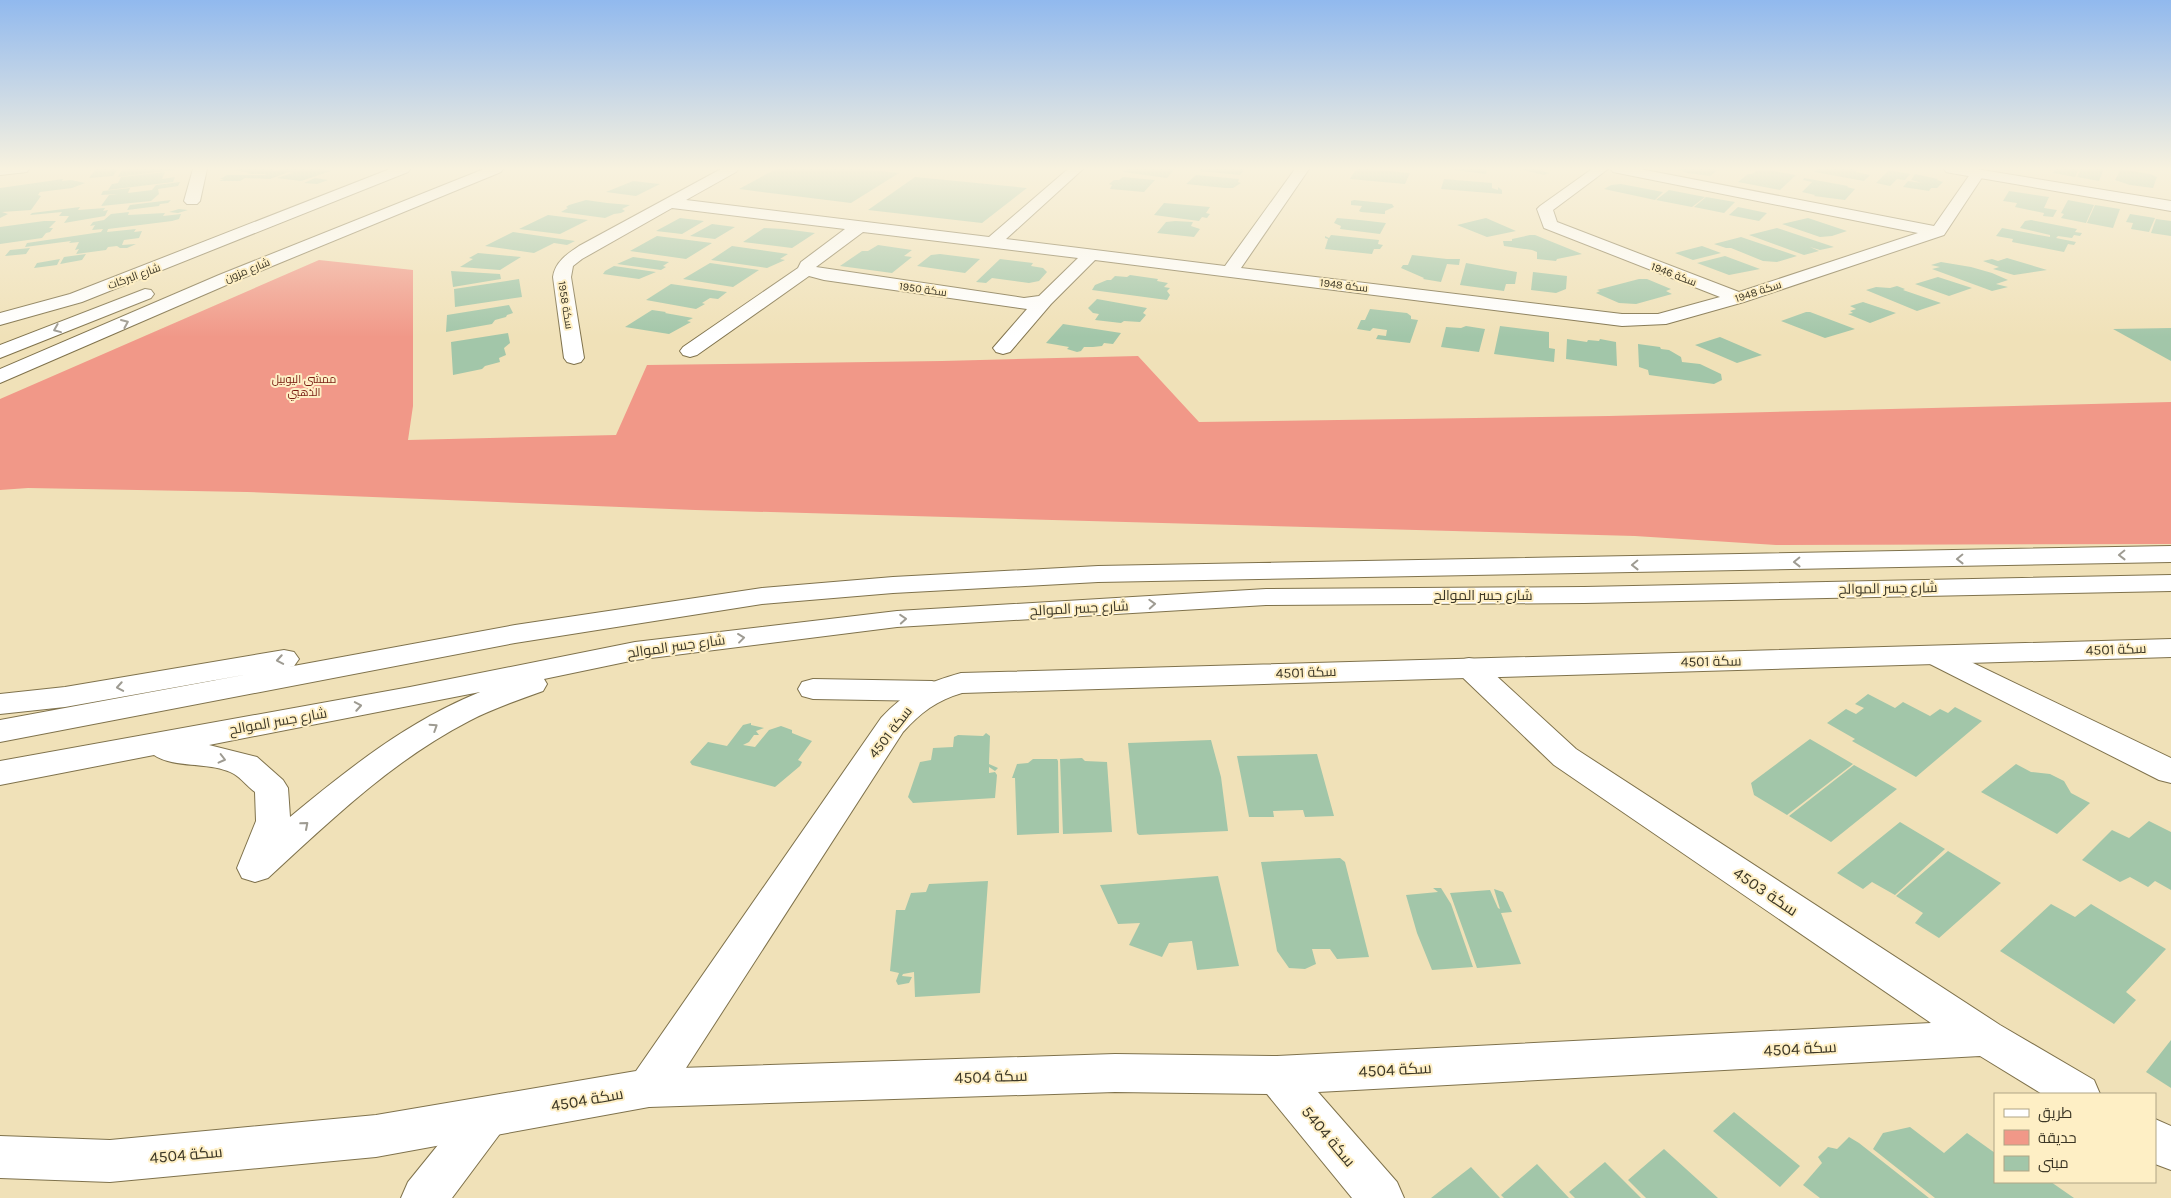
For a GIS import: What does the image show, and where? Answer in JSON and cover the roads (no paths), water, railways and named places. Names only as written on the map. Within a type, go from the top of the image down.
[{"type":"street","name":"شارع البركات","points":[[0,319],[76,298],[264,225]]},
{"type":"street","name":"شارع مزون","points":[[203,271],[319,225]]},
{"type":"street","name":"شارع مزون","points":[[0,377],[225,279],[358,225]]},
{"type":"street","name":"سكة 1958","points":[[574,358],[562,270],[566,263],[584,250],[629,225]]},
{"type":"street","name":"سكة 1948","points":[[851,225],[1091,255],[1230,270],[1622,320],[1659,320],[1738,298],[1938,232]]},
{"type":"street","points":[[992,243],[1013,225]]},
{"type":"street","points":[[1230,270],[1262,225]]},
{"type":"street","name":"سكة 1946","points":[[1550,225],[1738,298]]},
{"type":"street","points":[[1902,225],[1938,232],[1943,225]]},
{"type":"street","points":[[690,351],[807,270],[807,266],[860,226]]},
{"type":"street","points":[[1003,348],[1045,300],[1091,255]]},
{"type":"street","name":"سكة 1950","points":[[807,270],[819,274],[1024,304],[1045,300]]},
{"type":"street","points":[[0,352],[157,289]]},
{"type":"street","points":[[0,386],[95,336]]},
{"type":"street","name":"شارع جسر الموالح","points":[[0,731],[515,634],[762,596],[893,585],[1098,574],[2171,554]]},
{"type":"street","name":"شارع جسر الموالح","points":[[0,773],[410,696],[635,650],[897,619],[1266,597],[1584,595],[2171,583]]},
{"type":"street","points":[[0,704],[65,697],[386,642],[658,612]]},
{"type":"street","name":"سكة 4501","points":[[649,1088],[892,725],[908,706],[932,691],[961,682],[2171,648]]},
{"type":"street","points":[[140,746],[201,754],[245,765],[271,788],[273,821],[255,868],[314,816],[383,761],[448,718],[530,685],[635,650]]},
{"type":"street","points":[[1936,656],[2171,772]]},
{"type":"street","name":"سكة 4503","points":[[1469,667],[1565,757],[1986,1038],[2077,1093]]},
{"type":"street","points":[[813,689],[932,691]]},
{"type":"street","points":[[0,790],[86,756]]},
{"type":"street","name":"سكة 4504","points":[[0,1157],[110,1161],[376,1136],[649,1088],[1115,1073],[1277,1075],[1986,1038]]},
{"type":"street","name":"سكة 5404","points":[[1277,1075],[1381,1198]]},
{"type":"street","points":[[424,1198],[487,1117]]},
{"type":"street","points":[[2156,1141],[2171,1149]]},
{"type":"park label","name":"ممشى اليوبيل الذهبي","points":[[304,385]]}]
